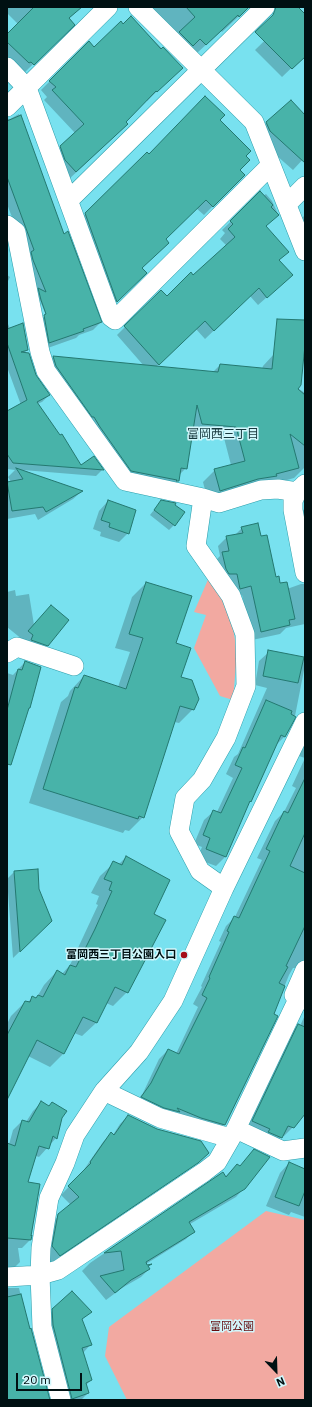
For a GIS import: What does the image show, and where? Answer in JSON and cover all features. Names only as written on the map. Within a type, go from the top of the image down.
[{"type":"street","points":[[7,107],[28,88],[108,7]]},
{"type":"street","points":[[138,7],[254,122],[305,251]]},
{"type":"street","points":[[69,200],[265,7]]},
{"type":"street","points":[[7,67],[28,88],[111,317],[115,320],[271,165]]},
{"type":"street","points":[[287,204],[305,186]]},
{"type":"street","points":[[7,225],[16,232],[40,352],[46,371],[125,481],[203,498],[219,503],[261,490],[301,488]]},
{"type":"street","points":[[301,488],[292,501],[305,573]]},
{"type":"street","points":[[203,498],[196,546],[231,596],[246,634],[246,686],[226,738],[202,780],[185,798],[179,830],[200,871],[224,888]]},
{"type":"street","points":[[7,653],[17,647],[74,666]]},
{"type":"street","points":[[61,1400],[42,1327],[40,1275],[41,1248],[49,1198],[65,1163],[75,1135],[104,1091],[139,1052],[173,1001],[224,888],[305,722]]},
{"type":"street","points":[[7,1277],[40,1275],[58,1270],[217,1162],[233,1134],[302,998],[294,995],[305,970]]},
{"type":"street","points":[[104,1091],[160,1118],[233,1134],[283,1151],[305,1148]]},
{"type":"green space","points":[[210,575],[230,609],[237,653],[233,700],[220,696],[194,648],[206,615],[194,612]]},
{"type":"green space","name":"富岡公園","points":[[266,1211],[305,1220],[305,1400],[127,1400],[105,1356],[109,1327]]},
{"type":"building","points":[[34,7],[82,7],[69,18],[75,25],[34,65],[31,62],[29,63],[7,42],[7,34]]},
{"type":"building","points":[[186,7],[249,7],[239,17],[238,15],[206,45],[200,39],[193,46],[179,32],[195,17]]},
{"type":"building","points":[[276,7],[298,7],[305,14],[305,57],[292,69],[255,32],[273,15]]},
{"type":"building","points":[[131,16],[161,49],[163,47],[183,68],[157,92],[156,91],[126,122],[128,124],[76,172],[65,160],[60,146],[84,124],[52,90],[56,87],[49,81],[89,41],[94,47],[121,21],[123,24]]},
{"type":"building","points":[[205,96],[225,115],[220,120],[251,151],[246,156],[250,160],[240,170],[245,175],[213,207],[206,200],[166,239],[169,243],[142,268],[147,273],[117,302],[85,213],[147,152],[149,154]]},
{"type":"building","points":[[291,100],[305,115],[305,163],[270,131],[266,122]]},
{"type":"building","points":[[21,115],[64,234],[68,231],[102,322],[83,329],[84,331],[49,343],[44,315],[46,314],[38,288],[46,292],[33,260],[31,252],[34,250],[7,177],[7,121]]},
{"type":"building","points":[[260,191],[273,205],[271,207],[279,215],[266,226],[289,252],[279,260],[293,275],[267,298],[259,288],[214,331],[205,321],[159,365],[124,326],[161,290],[167,296],[191,272],[193,275],[235,237],[228,229],[233,224],[230,221]]},
{"type":"building","points":[[277,319],[305,320],[305,345],[301,385],[298,389],[305,395],[305,446],[290,434],[299,468],[276,474],[277,476],[258,479],[220,491],[214,469],[245,461],[236,427],[202,424],[197,405],[187,469],[181,468],[179,481],[131,471],[94,417],[92,417],[56,366],[53,356],[218,372],[220,364],[272,369]]},
{"type":"building","points":[[23,323],[28,350],[21,352],[29,353],[36,375],[50,395],[37,402],[60,435],[62,434],[81,465],[94,456],[104,470],[13,463],[7,454],[7,411],[27,400],[7,343],[7,329]]},
{"type":"building","points":[[16,468],[83,491],[46,512],[43,507],[12,511],[7,482],[23,479]]},
{"type":"building","points":[[108,500],[136,510],[129,534],[109,527],[110,523],[101,520]]},
{"type":"building","points":[[161,500],[176,503],[175,505],[185,512],[175,526],[154,510]]},
{"type":"building","points":[[258,523],[261,536],[267,535],[276,577],[279,576],[280,583],[287,582],[295,619],[289,620],[290,625],[261,632],[251,586],[240,589],[237,574],[229,574],[226,569],[222,552],[229,551],[226,536],[243,533],[241,527]]},
{"type":"building","points":[[146,582],[192,596],[176,643],[191,648],[181,677],[192,680],[199,699],[194,710],[180,706],[144,818],[139,816],[138,819],[43,789],[75,687],[78,688],[84,675],[126,689],[143,638],[129,634]]},
{"type":"building","points":[[51,605],[69,620],[48,646],[31,640],[33,635],[28,631]]},
{"type":"building","points":[[268,650],[304,657],[298,683],[263,676]]},
{"type":"building","points":[[25,661],[41,667],[30,708],[11,765],[7,764],[7,710],[18,669],[22,670]]},
{"type":"building","points":[[266,700],[292,711],[291,714],[296,717],[285,737],[281,735],[226,857],[206,849],[210,838],[203,835],[213,810],[221,813],[242,768],[235,765],[243,747],[245,748]]},
{"type":"building","points":[[305,778],[305,833],[290,866],[305,873],[305,926],[286,966],[288,967],[279,983],[285,986],[274,1014],[278,1016],[225,1125],[201,1118],[177,1108],[180,1112],[164,1108],[141,1097],[151,1083],[168,1049],[179,1054],[207,998],[202,995],[229,932],[227,931],[234,916],[239,918],[270,851],[266,849],[284,811],[288,813]]},
{"type":"building","points":[[126,856],[170,880],[154,914],[166,920],[128,993],[115,987],[97,1023],[83,1017],[64,1054],[37,1040],[7,1100],[7,1035],[25,1001],[30,1002],[32,996],[36,998],[38,995],[43,997],[57,970],[65,975],[70,965],[76,967],[112,891],[109,890],[112,882],[104,879],[113,861],[122,865]]},
{"type":"building","points":[[38,869],[39,889],[52,921],[20,952],[14,871]]},
{"type":"building","points":[[298,1024],[305,1027],[305,1114],[294,1128],[288,1126],[282,1138],[268,1132],[270,1129],[252,1121]]},
{"type":"building","points":[[41,1101],[49,1106],[52,1102],[67,1111],[62,1118],[57,1139],[53,1136],[49,1149],[39,1146],[28,1182],[40,1184],[31,1240],[7,1238],[7,1143],[15,1146],[22,1120],[29,1122]]},
{"type":"building","points":[[128,1115],[157,1129],[201,1141],[209,1153],[198,1163],[60,1256],[52,1246],[58,1214],[79,1197],[68,1186],[91,1163],[90,1162],[111,1132],[114,1135]]},
{"type":"building","points":[[254,1149],[270,1157],[245,1189],[189,1222],[195,1232],[146,1262],[147,1265],[152,1264],[148,1266],[150,1269],[131,1280],[115,1293],[100,1276],[124,1270],[121,1251],[104,1253],[223,1172],[226,1177],[237,1164],[240,1166]]},
{"type":"building","points":[[289,1162],[305,1169],[305,1191],[299,1206],[275,1197]]},
{"type":"building","points":[[72,1291],[92,1312],[82,1319],[92,1345],[82,1348],[92,1380],[86,1383],[89,1393],[72,1399],[53,1325],[52,1309]]},
{"type":"building","points":[[21,1294],[50,1400],[7,1400],[7,1297]]},
{"type":"place","name":"富岡西三丁目公園入口","points":[[184,955]]},
{"type":"district","name":"富岡西三丁目","points":[[223,435]]}]
